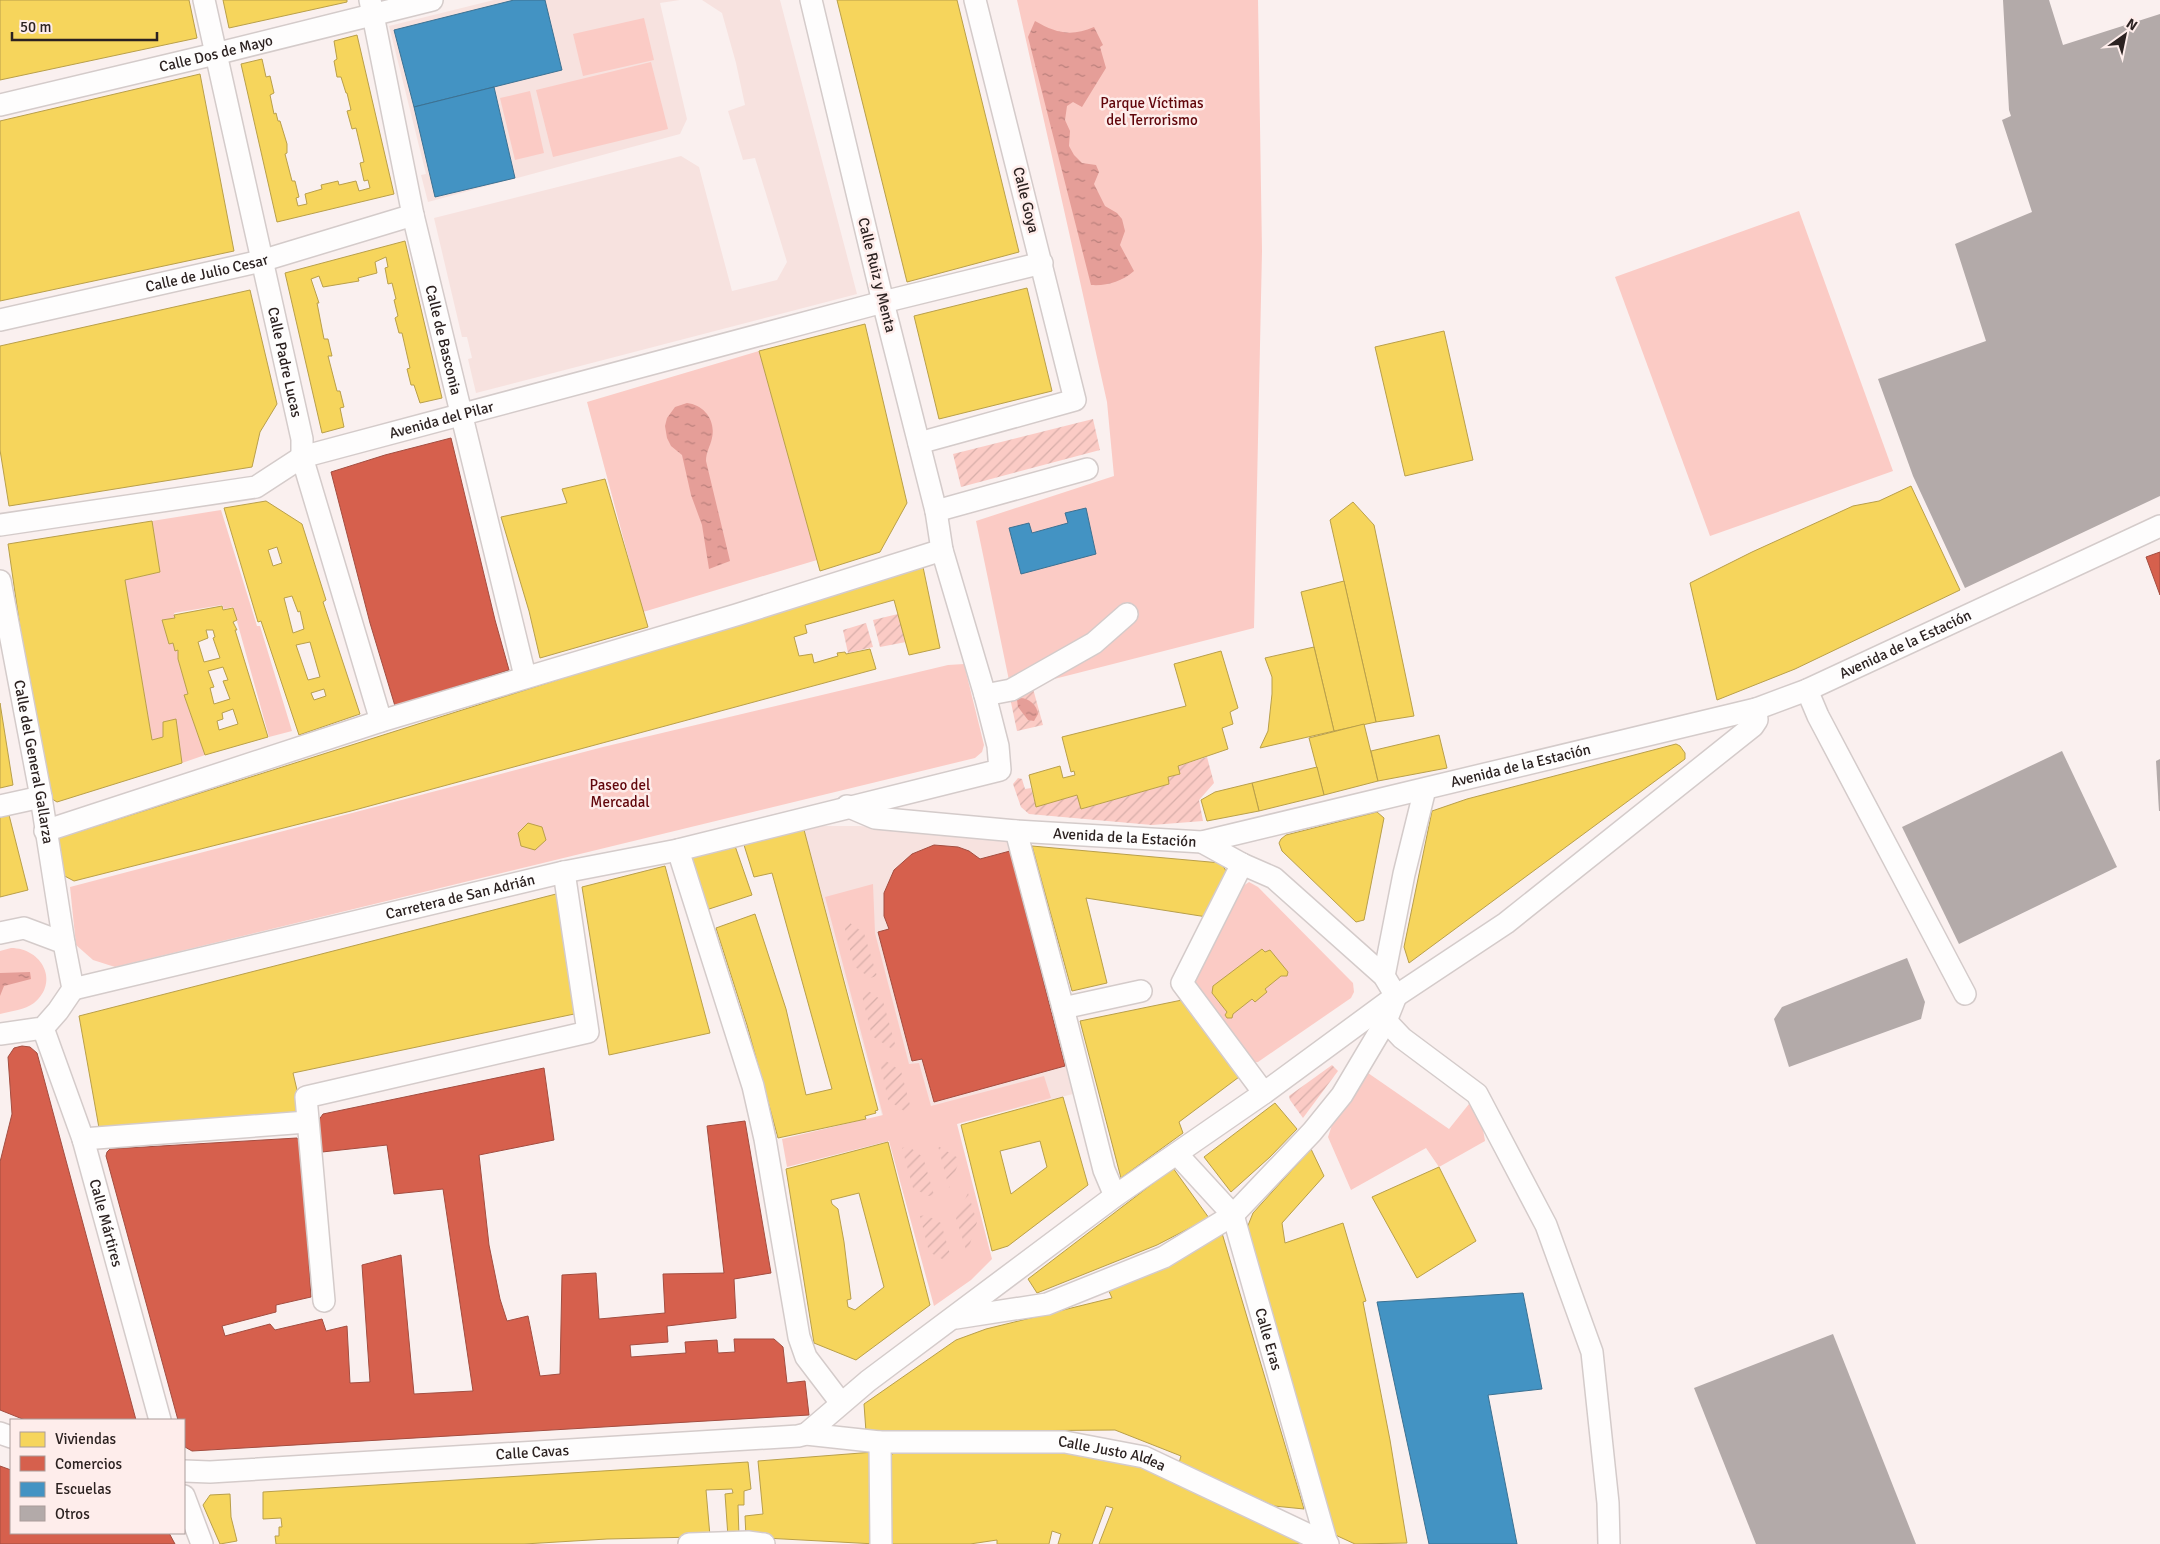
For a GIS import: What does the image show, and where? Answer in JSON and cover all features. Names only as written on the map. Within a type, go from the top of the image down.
[{"type":"street","name":"Calle Padre Lucas","points":[[204,0],[260,261],[302,439],[302,457],[381,721]]},
{"type":"street","name":"Calle Dos de Mayo","points":[[0,105],[215,54],[372,7],[432,0]]},
{"type":"street","name":"Calle Ruiz y Menta","points":[[811,0],[883,302],[936,511],[942,550],[985,696]]},
{"type":"street","name":"Calle Goya","points":[[919,443],[1075,400],[975,0]]},
{"type":"street","name":"Calle de Basconia","points":[[372,7],[413,215],[460,415],[525,676]]},
{"type":"street","name":"Calle de Julio Cesar","points":[[0,320],[260,261],[413,215]]},
{"type":"street","name":"Avenida del Pilar","points":[[0,525],[256,487],[302,457],[883,302],[1042,263]]},
{"type":"street","points":[[936,511],[1087,469]]},
{"type":"street","name":"Avenida de la Estación","points":[[847,806],[875,818],[1016,831],[1202,842],[1756,709],[1807,690],[2160,526]]},
{"type":"street","points":[[45,831],[381,721],[525,676],[736,615],[942,550]]},
{"type":"street","name":"Calle del General Gallarza","points":[[0,581],[73,989]]},
{"type":"street","points":[[985,696],[1011,690],[1094,643],[1127,614]]},
{"type":"street","points":[[1807,690],[1818,716],[1965,994]]},
{"type":"street","name":"Carretera de San Adrián","points":[[73,989],[564,872],[678,850],[847,806],[1000,770],[998,746],[985,696]]},
{"type":"street","points":[[806,1434],[841,1403],[951,1318],[1115,1196],[1177,1154],[1396,996],[1506,923],[1753,726],[1758,720],[1756,709]]},
{"type":"street","points":[[1384,976],[1404,874],[1425,789]]},
{"type":"street","points":[[0,806],[40,797]]},
{"type":"street","points":[[1016,831],[1104,1170],[1115,1196]]},
{"type":"street","points":[[1202,842],[1242,864],[1274,878],[1384,976],[1396,996]]},
{"type":"street","points":[[678,850],[779,1166],[799,1337],[806,1357],[841,1403]]},
{"type":"street","points":[[1242,864],[1182,983],[1264,1092]]},
{"type":"street","points":[[324,1301],[306,1097],[588,1032],[564,872]]},
{"type":"street","points":[[0,933],[24,928],[64,943]]},
{"type":"street","points":[[0,1034],[43,1028],[58,1011],[73,989]]},
{"type":"street","points":[[1063,1008],[1141,991]]},
{"type":"street","points":[[951,1318],[1048,1304],[1164,1257],[1233,1215],[1312,1132],[1336,1102],[1386,1021],[1396,996]]},
{"type":"street","points":[[1386,1021],[1402,1038],[1478,1094],[1546,1225],[1592,1352],[1608,1503],[1610,1544]]},
{"type":"street","name":"Calle Mártires","points":[[43,1028],[83,1139],[160,1419]]},
{"type":"street","points":[[83,1139],[307,1122]]},
{"type":"street","name":"Calle Eras","points":[[1177,1154],[1233,1215],[1327,1544]]},
{"type":"street","name":"Calle Cavas","points":[[185,1471],[210,1472],[806,1434],[880,1442]]},
{"type":"street","points":[[880,1442],[881,1544]]},
{"type":"street","name":"Calle Justo Aldea","points":[[880,1442],[1065,1442],[1144,1457],[1327,1544]]},
{"type":"street","points":[[185,1499],[202,1544]]},
{"type":"street","points":[[689,1544],[748,1542],[764,1544]]},
{"type":"shaded area","points":[[494,0],[680,0],[660,3],[687,119],[680,134],[428,202],[421,175],[426,174],[389,26]]},
{"type":"shaded area","points":[[702,0],[780,0],[857,294],[476,393],[468,359],[472,358],[467,337],[462,337],[434,218],[681,156],[699,167],[732,291],[777,280],[787,262],[755,158],[743,160],[728,111],[745,105],[736,63],[722,13]]},
{"type":"shaded area","points":[[803,826],[860,826],[1007,841],[1073,1094],[889,1141]]},
{"type":"green space","name":"Parque Víctimas del Terrorismo","points":[[1017,0],[1258,0],[1262,251],[1254,628],[1011,690],[976,521],[1114,476],[1107,402]]},
{"type":"green space","points":[[644,18],[654,60],[583,76],[573,34]]},
{"type":"green space","points":[[651,62],[668,129],[553,157],[536,90]]},
{"type":"green space","points":[[530,91],[544,153],[515,160],[500,98]]},
{"type":"green space","points":[[1799,211],[1893,471],[1710,536],[1615,277]]},
{"type":"green space","points":[[759,351],[817,560],[643,612],[587,402]]},
{"type":"green space","points":[[1093,419],[1100,450],[961,487],[953,454]]},
{"type":"green space","points":[[221,510],[257,626],[260,626],[292,731],[269,737],[233,607],[224,609],[222,605],[174,613],[175,618],[162,620],[169,644],[173,643],[175,650],[178,650],[178,659],[188,694],[184,695],[205,755],[182,763],[176,719],[163,722],[163,737],[152,740],[125,580],[160,572],[152,521]]},
{"type":"green space","points":[[898,614],[906,642],[880,647],[873,620]]},
{"type":"green space","points":[[866,623],[873,647],[848,653],[843,630]]},
{"type":"green space","name":"Paseo del Mercadal","points":[[964,664],[984,745],[982,752],[975,758],[115,967],[93,960],[76,945],[70,887],[603,747],[948,665]]},
{"type":"green space","points":[[1032,685],[1043,725],[1017,731],[1009,693]]},
{"type":"green space","points":[[1207,757],[1214,783],[1199,800],[1203,821],[1152,825],[1029,814],[1021,807],[1013,784],[1018,778],[1022,779],[1025,789],[1031,788],[1036,807],[1077,795],[1082,809],[1169,784],[1168,777],[1180,774],[1178,766]]},
{"type":"green space","points":[[1249,882],[1258,887],[1353,983],[1354,992],[1351,998],[1258,1062],[1252,1063],[1194,981],[1243,886]]},
{"type":"green space","points":[[873,884],[875,933],[909,1064],[919,1063],[931,1106],[1044,1076],[1051,1098],[957,1124],[992,1259],[971,1280],[934,1306],[889,1141],[787,1167],[782,1139],[883,1115],[825,897]]},
{"type":"green space","points":[[850,923],[864,933],[877,976],[870,978],[854,966],[844,925]]},
{"type":"green space","points":[[11,948],[22,950],[39,960],[44,968],[46,986],[42,995],[34,1003],[22,1009],[0,1014],[0,951]]},
{"type":"green space","points":[[867,990],[883,1001],[895,1044],[892,1049],[872,1036],[861,992]]},
{"type":"green space","points":[[886,1061],[901,1071],[911,1109],[904,1111],[888,1100],[880,1062]]},
{"type":"green space","points":[[1332,1065],[1338,1071],[1303,1118],[1289,1096]]},
{"type":"green space","points":[[1368,1073],[1449,1129],[1477,1094],[1485,1141],[1439,1167],[1426,1148],[1351,1190],[1328,1137],[1342,1095]]},
{"type":"green space","points":[[908,1146],[923,1157],[934,1195],[928,1196],[913,1188],[902,1148]]},
{"type":"green space","points":[[938,1146],[960,1159],[949,1188]]},
{"type":"green space","points":[[968,1193],[977,1222],[967,1253],[956,1218]]},
{"type":"green space","points":[[926,1215],[941,1223],[951,1258],[944,1260],[929,1252],[920,1216]]},
{"type":"water","points":[[1035,21],[1057,31],[1071,33],[1094,27],[1103,45],[1100,47],[1106,68],[1082,107],[1073,102],[1067,106],[1065,120],[1070,131],[1069,146],[1074,155],[1082,163],[1096,165],[1099,172],[1094,184],[1105,206],[1117,213],[1122,219],[1125,231],[1120,245],[1134,271],[1114,282],[1103,285],[1091,285],[1028,37]]},
{"type":"water","points":[[687,403],[699,407],[707,414],[713,431],[706,461],[730,561],[709,569],[702,525],[691,495],[682,455],[671,446],[667,438],[665,426],[667,418],[675,407]]},
{"type":"water","points":[[1020,698],[1029,701],[1036,708],[1038,714],[1034,721],[1028,720],[1018,707],[1017,700]]},
{"type":"water","points":[[30,972],[31,979],[4,986],[0,996],[0,973]]},
{"type":"building: Viviendas","points":[[0,0],[189,0],[197,38],[0,80]]},
{"type":"building: Viviendas","points":[[223,0],[347,0],[347,2],[229,28]]},
{"type":"building: Viviendas","points":[[837,0],[957,0],[1019,252],[907,282]]},
{"type":"building: Viviendas","points":[[357,35],[394,194],[277,222],[241,64],[262,59],[266,77],[270,76],[274,93],[270,95],[274,114],[276,113],[278,121],[280,121],[287,144],[287,153],[285,154],[292,181],[295,181],[299,197],[296,198],[298,206],[307,204],[305,194],[322,189],[321,185],[338,181],[339,185],[356,181],[359,191],[370,188],[368,180],[364,181],[360,163],[364,162],[356,128],[352,129],[347,111],[351,110],[347,93],[341,77],[337,77],[334,61],[337,59],[334,41]]},
{"type":"building: Viviendas","points":[[200,74],[234,251],[0,301],[0,121]]},
{"type":"building: Viviendas","points":[[405,241],[442,398],[420,403],[414,385],[411,385],[407,369],[410,368],[402,333],[399,333],[395,318],[398,316],[394,300],[396,299],[392,283],[388,284],[385,268],[388,267],[386,257],[375,262],[377,273],[358,278],[359,281],[323,287],[319,276],[311,279],[319,303],[317,303],[324,339],[328,339],[332,356],[328,356],[337,391],[340,391],[344,407],[340,408],[344,427],[322,433],[285,273]]},
{"type":"building: Viviendas","points":[[1027,288],[1052,391],[939,419],[914,316]]},
{"type":"building: Viviendas","points":[[250,290],[277,404],[260,432],[252,467],[9,506],[0,450],[0,346]]},
{"type":"building: Viviendas","points":[[865,324],[907,503],[880,552],[820,571],[759,351]]},
{"type":"building: Viviendas","points":[[1444,331],[1473,460],[1405,476],[1375,347]]},
{"type":"building: Viviendas","points":[[605,479],[648,627],[540,658],[529,611],[501,517],[567,503],[562,489]]},
{"type":"building: Viviendas","points":[[1911,486],[1960,590],[1795,669],[1717,700],[1690,583],[1752,552],[1853,506],[1879,501]]},
{"type":"building: Viviendas","points":[[266,501],[302,524],[326,600],[323,602],[360,714],[299,735],[261,621],[258,622],[224,508]],"holes":[[[277,547],[282,563],[273,566],[268,550]],[[292,596],[298,612],[300,611],[304,629],[293,633],[284,598]],[[310,642],[320,677],[308,680],[296,645]],[[324,689],[326,696],[314,700],[311,693]]]},
{"type":"building: Viviendas","points":[[1353,502],[1374,525],[1414,716],[1376,722],[1330,520]]},
{"type":"building: Viviendas","points":[[152,521],[160,572],[125,580],[152,740],[163,737],[163,722],[176,719],[182,763],[57,802],[44,794],[8,544]]},
{"type":"building: Viviendas","points":[[923,567],[940,648],[909,655],[894,600],[805,625],[807,633],[794,637],[799,656],[812,654],[814,663],[838,656],[837,653],[845,652],[846,654],[870,649],[876,669],[351,811],[74,881],[59,873],[55,839],[882,577]]},
{"type":"building: Viviendas","points":[[1344,581],[1376,722],[1334,731],[1301,592]]},
{"type":"building: Viviendas","points":[[222,606],[223,610],[233,608],[237,620],[233,622],[237,630],[235,630],[268,737],[205,755],[184,695],[188,694],[178,659],[178,650],[175,651],[173,643],[169,644],[162,620],[175,618],[174,615]],"holes":[[[206,630],[213,630],[215,637],[213,638],[220,658],[204,662],[198,642],[208,638]],[[223,667],[228,680],[223,681],[230,699],[214,704],[210,688],[214,687],[208,671]],[[233,709],[238,724],[219,730],[217,721],[223,719],[222,713]]]},
{"type":"building: Viviendas","points":[[1314,647],[1334,731],[1260,748],[1268,731],[1272,694],[1272,677],[1265,658]]},
{"type":"building: Viviendas","points":[[1221,651],[1238,708],[1230,712],[1233,724],[1222,728],[1228,749],[1178,766],[1180,774],[1168,777],[1169,784],[1081,809],[1077,795],[1036,807],[1029,775],[1060,766],[1063,778],[1075,775],[1074,771],[1071,772],[1062,737],[1186,706],[1174,664]]},
{"type":"building: Viviendas","points":[[0,703],[13,785],[0,788]]},
{"type":"building: Viviendas","points":[[1364,724],[1378,781],[1324,795],[1309,738]]},
{"type":"building: Viviendas","points":[[1439,735],[1447,768],[1378,781],[1371,751]]},
{"type":"building: Viviendas","points":[[1676,744],[1685,753],[1685,759],[1409,963],[1404,947],[1432,811],[1467,799]]},
{"type":"building: Viviendas","points":[[1317,767],[1324,795],[1259,811],[1252,783]]},
{"type":"building: Viviendas","points":[[1252,783],[1259,811],[1207,821],[1201,800],[1215,792]]},
{"type":"building: Viviendas","points":[[8,811],[28,890],[0,897],[0,813]]},
{"type":"building: Viviendas","points":[[1377,812],[1384,818],[1364,920],[1356,922],[1282,851],[1279,843],[1286,835]]},
{"type":"building: Viviendas","points":[[528,823],[542,827],[546,840],[535,850],[521,846],[518,833]]},
{"type":"building: Viviendas","points":[[803,826],[878,1110],[875,1111],[876,1113],[865,1116],[866,1119],[778,1138],[747,1025],[716,928],[755,914],[786,1009],[806,1095],[832,1089],[772,873],[754,877],[744,845]]},
{"type":"building: Viviendas","points":[[734,843],[752,895],[703,911],[684,855]]},
{"type":"building: Viviendas","points":[[1032,846],[1221,863],[1228,874],[1207,917],[1086,898],[1107,983],[1072,991]]},
{"type":"building: Viviendas","points":[[665,866],[710,1033],[609,1055],[582,887]]},
{"type":"building: Viviendas","points":[[560,893],[579,1013],[293,1073],[297,1090],[299,1115],[99,1128],[79,1016]]},
{"type":"building: Viviendas","points":[[1262,949],[1265,952],[1270,950],[1288,972],[1287,976],[1281,976],[1265,989],[1267,992],[1255,1002],[1252,999],[1233,1014],[1232,1018],[1227,1018],[1225,1015],[1227,1012],[1212,993],[1213,986]]},
{"type":"building: Viviendas","points":[[1182,1000],[1239,1077],[1179,1122],[1183,1133],[1121,1178],[1080,1021]]},
{"type":"building: Viviendas","points":[[1063,1097],[1088,1185],[1008,1246],[992,1251],[961,1125]],"holes":[[[1040,1141],[1047,1167],[1011,1194],[1000,1151]]]},
{"type":"building: Viviendas","points":[[1275,1103],[1297,1129],[1270,1157],[1231,1192],[1204,1157]]},
{"type":"building: Viviendas","points":[[888,1142],[930,1305],[856,1360],[814,1343],[786,1169]],"holes":[[[859,1193],[884,1287],[855,1310],[848,1307],[847,1300],[851,1299],[844,1242],[838,1209],[832,1204],[831,1200]]]},
{"type":"building: Viviendas","points":[[1311,1149],[1324,1176],[1282,1223],[1285,1243],[1343,1223],[1366,1301],[1363,1302],[1390,1440],[1407,1543],[1355,1544],[1331,1533],[1247,1228],[1253,1213]]},
{"type":"building: Viviendas","points":[[1439,1167],[1476,1241],[1417,1278],[1372,1197]]},
{"type":"building: Viviendas","points":[[1173,1168],[1209,1218],[1157,1245],[1037,1293],[1028,1279]]},
{"type":"building: Viviendas","points":[[1222,1233],[1304,1509],[1274,1506],[1179,1463],[1181,1456],[1115,1430],[866,1432],[864,1404],[956,1340],[986,1329],[1112,1298],[1108,1289]]},
{"type":"building: Viviendas","points":[[895,1450],[1076,1453],[1138,1465],[1308,1544],[1099,1544],[1113,1508],[1106,1506],[1092,1544],[1058,1544],[1061,1534],[1052,1531],[1049,1544],[997,1544],[997,1540],[970,1544],[887,1544],[889,1459]]},
{"type":"building: Viviendas","points":[[874,1452],[876,1544],[746,1537],[745,1516],[763,1514],[758,1461]]},
{"type":"building: Viviendas","points":[[748,1462],[751,1489],[744,1491],[744,1505],[738,1505],[739,1537],[728,1537],[725,1494],[733,1493],[732,1489],[706,1490],[710,1536],[697,1537],[607,1539],[524,1544],[276,1544],[275,1536],[279,1536],[279,1527],[282,1527],[281,1518],[263,1519],[263,1492]]},
{"type":"building: Viviendas","points":[[230,1494],[231,1517],[237,1541],[220,1544],[203,1505],[210,1495]]},
{"type":"building: Comercios","points":[[451,438],[509,670],[395,706],[370,623],[331,472],[385,455]]},
{"type":"building: Comercios","points":[[2160,552],[2160,595],[2146,557]]},
{"type":"building: Comercios","points":[[934,845],[958,847],[969,851],[980,859],[1010,851],[1065,1066],[934,1102],[922,1059],[912,1061],[878,932],[889,929],[884,916],[884,893],[894,870],[912,854]]},
{"type":"building: Comercios","points":[[30,1047],[37,1053],[136,1419],[22,1419],[0,1410],[0,1162],[12,1114],[8,1057],[14,1048]]},
{"type":"building: Comercios","points":[[544,1068],[554,1140],[479,1155],[489,1245],[500,1299],[507,1321],[528,1316],[540,1376],[560,1374],[562,1275],[596,1273],[599,1319],[665,1313],[663,1274],[724,1273],[707,1126],[745,1121],[771,1273],[734,1279],[736,1318],[667,1326],[668,1342],[630,1345],[631,1357],[686,1353],[685,1342],[717,1340],[718,1353],[735,1352],[734,1339],[774,1339],[783,1347],[787,1383],[805,1381],[809,1415],[192,1451],[185,1447],[185,1419],[178,1419],[106,1156],[110,1149],[297,1138],[301,1144],[311,1297],[276,1305],[276,1312],[222,1326],[225,1336],[270,1324],[275,1330],[322,1319],[326,1331],[347,1326],[350,1383],[370,1382],[362,1265],[401,1255],[414,1394],[473,1391],[443,1189],[394,1194],[387,1145],[322,1152],[318,1121],[323,1114]]},
{"type":"building: Comercios","points":[[0,1466],[10,1470],[10,1534],[170,1534],[175,1544],[0,1544]]},
{"type":"building: Escuelas","points":[[514,0],[545,0],[562,70],[414,107],[394,30]]},
{"type":"building: Escuelas","points":[[494,87],[515,178],[435,197],[414,107]]},
{"type":"building: Escuelas","points":[[1086,508],[1096,554],[1021,574],[1009,528],[1029,523],[1032,533],[1068,523],[1065,513]]},
{"type":"building: Escuelas","points":[[1523,1293],[1542,1389],[1488,1395],[1517,1544],[1429,1544],[1377,1302]]},
{"type":"building: Otros","points":[[2003,0],[2049,0],[2063,45],[2160,14],[2160,496],[1965,588],[1913,476],[1878,379],[1986,341],[1955,244],[2032,212],[2002,120],[2011,116],[2009,110]]},
{"type":"building: Otros","points":[[2062,751],[2117,867],[1959,944],[1902,827]]},
{"type":"building: Otros","points":[[2160,759],[2160,811],[2159,811],[2156,761]]},
{"type":"building: Otros","points":[[1907,958],[1925,1002],[1921,1019],[1789,1067],[1774,1019],[1782,1007]]},
{"type":"building: Otros","points":[[1833,1334],[1916,1544],[1756,1544],[1694,1388]]}]
